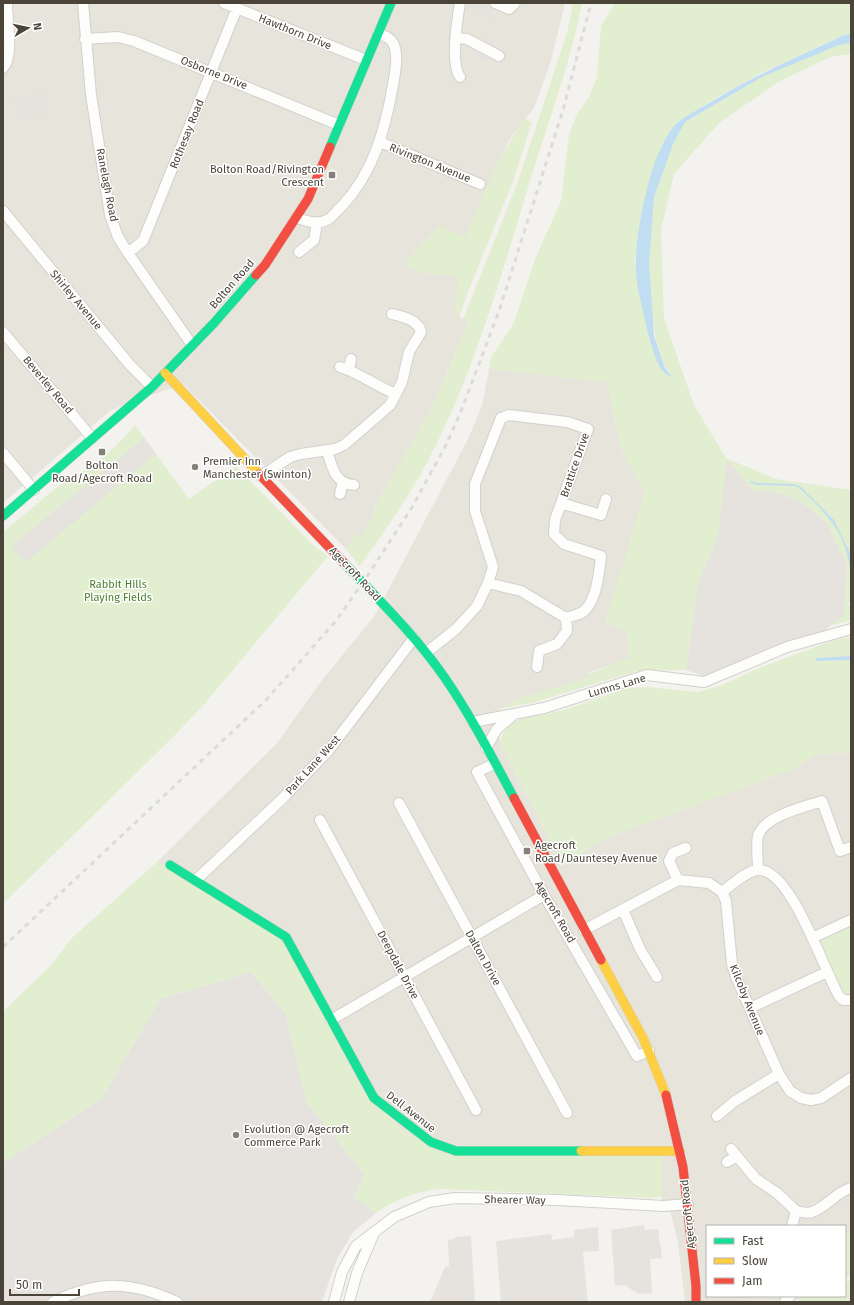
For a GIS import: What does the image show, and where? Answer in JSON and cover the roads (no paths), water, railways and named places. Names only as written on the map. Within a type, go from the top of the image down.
[{"type":"main road","name":"Bolton Road","points":[[3,516],[92,438],[156,390],[168,370],[214,322],[265,265],[308,199],[391,3]]},
{"type":"main road","name":"Agecroft Road","points":[[168,370],[189,399],[218,432],[321,538],[427,652],[473,722],[494,764],[649,1051],[668,1102],[680,1151],[688,1204],[696,1286],[696,1302]]},
{"type":"main road","points":[[156,390],[189,399]]},
{"type":"main road","name":"Dell Avenue","points":[[170,865],[286,937],[374,1098],[431,1142],[456,1151],[680,1151]]},
{"type":"main road","name":"Agecroft Road","points":[[696,1286],[707,1302]]},
{"type":"street","points":[[3,68],[6,64],[9,51],[7,3]]},
{"type":"street","name":"Ranelagh Road","points":[[84,3],[85,39],[91,95],[110,215],[118,237],[128,253],[192,345]]},
{"type":"street","name":"Hawthorn Drive","points":[[225,3],[366,60]]},
{"type":"street","points":[[460,3],[456,38],[457,72],[460,77]]},
{"type":"street","points":[[495,3],[509,9],[515,3]]},
{"type":"street","name":"Rothesay Road","points":[[128,253],[143,241],[238,8]]},
{"type":"street","points":[[297,218],[317,223],[328,220],[350,197],[367,170],[380,142],[387,119],[396,69],[394,44],[390,39],[378,33]]},
{"type":"street","name":"Osborne Drive","points":[[85,39],[118,37],[134,41],[339,125]]},
{"type":"street","points":[[456,38],[467,39],[499,56]]},
{"type":"street","name":"Rivington Avenue","points":[[380,142],[480,184]]},
{"type":"street","name":"Shirley Avenue","points":[[3,211],[130,365],[156,390]]},
{"type":"street","points":[[299,252],[314,240],[317,223]]},
{"type":"street","points":[[261,476],[290,457],[301,454],[327,452],[344,444],[385,410],[402,382],[409,352],[421,332],[418,326],[407,319],[392,314]]},
{"type":"street","name":"Beverley Road","points":[[3,332],[92,438]]},
{"type":"street","points":[[351,359],[344,369],[374,385],[396,394]]},
{"type":"street","name":"Brattice Drive","points":[[427,652],[456,629],[477,606],[488,582],[493,567],[475,511],[475,484],[501,418],[509,415],[567,422],[588,429],[555,520],[554,534],[564,544],[600,556],[599,576],[592,597],[584,610],[566,618]]},
{"type":"street","points":[[327,452],[337,477],[343,482],[354,485]]},
{"type":"street","points":[[3,454],[34,490]]},
{"type":"street","points":[[340,494],[343,482]]},
{"type":"street","points":[[561,504],[601,515],[606,499]]},
{"type":"street","points":[[488,582],[521,591],[566,618],[567,631],[557,644],[539,651],[538,667]]},
{"type":"street","name":"Lumns Lane","points":[[473,722],[515,715],[544,708],[647,675],[704,682],[787,647],[851,629]]},
{"type":"street","name":"Park Lane West","points":[[196,880],[283,798],[322,757],[414,638]]},
{"type":"street","points":[[486,748],[503,722],[515,715]]},
{"type":"street","name":"Agecroft Road","points":[[494,764],[477,772],[544,895],[637,1056],[649,1051]]},
{"type":"street","points":[[758,870],[758,838],[762,827],[775,818],[822,801],[840,851],[851,847]]},
{"type":"street","name":"Dalton Drive","points":[[399,803],[567,1112]]},
{"type":"street","name":"Deepdale Drive","points":[[320,820],[476,1110]]},
{"type":"street","points":[[678,880],[669,861],[672,853],[686,848]]},
{"type":"street","points":[[584,930],[678,880],[709,883],[722,892],[749,874],[758,870],[769,874],[785,887],[797,905],[840,998],[846,1001],[851,1000]]},
{"type":"street","name":"Kilcoby Avenue","points":[[722,892],[726,901],[732,964],[779,1074],[790,1091],[801,1098],[811,1100],[821,1098],[851,1078]]},
{"type":"street","points":[[331,1020],[544,895]]},
{"type":"street","points":[[623,910],[640,949],[657,977]]},
{"type":"street","points":[[812,938],[851,920]]},
{"type":"street","points":[[750,1008],[827,972]]},
{"type":"street","points":[[716,1116],[735,1101],[779,1074]]},
{"type":"street","points":[[727,1162],[734,1153],[756,1179],[777,1193],[796,1211],[811,1213],[824,1206],[845,1190],[851,1188]]},
{"type":"street","name":"Shearer Way","points":[[334,1302],[342,1272],[356,1246],[394,1217],[416,1206],[455,1198],[558,1200],[664,1206],[688,1204]]},
{"type":"street","points":[[792,1225],[796,1211]]},
{"type":"street","points":[[349,1302],[356,1273],[375,1231]]},
{"type":"street","points":[[53,1302],[75,1292],[113,1285],[154,1292],[177,1302]]},
{"type":"water","points":[[851,34],[851,43],[839,45],[762,77],[685,122],[673,144],[654,197],[649,263],[654,336],[665,368],[672,377],[663,371],[655,356],[646,325],[636,278],[637,244],[643,207],[654,167],[669,133],[678,122],[689,114],[758,75],[844,35]]},
{"type":"water","points":[[749,482],[758,483],[794,484],[800,486],[834,520],[850,553],[851,580],[848,556],[841,536],[822,510],[803,491],[796,486],[758,485]]},
{"type":"water","points":[[851,656],[851,660],[816,661],[816,658]]},
{"type":"railway","points":[[3,947],[266,700],[335,622],[411,509],[445,447],[460,414],[499,311],[563,110],[591,3]]},
{"type":"place","name":"Bolton Road/Rivington Crescent","points":[[332,175]]},
{"type":"place","name":"Bolton Road/Agecroft Road","points":[[102,452]]},
{"type":"place","name":"Premier Inn Manchester (Swinton)","points":[[195,467]]},
{"type":"place","name":"Agecroft Road/Dauntesey Avenue","points":[[527,851]]},
{"type":"place","name":"Evolution @ Agecroft Commerce Park","points":[[236,1135]]},
{"type":"park label","name":"Rabbit Hills Playing Fields","points":[[118,590]]}]
